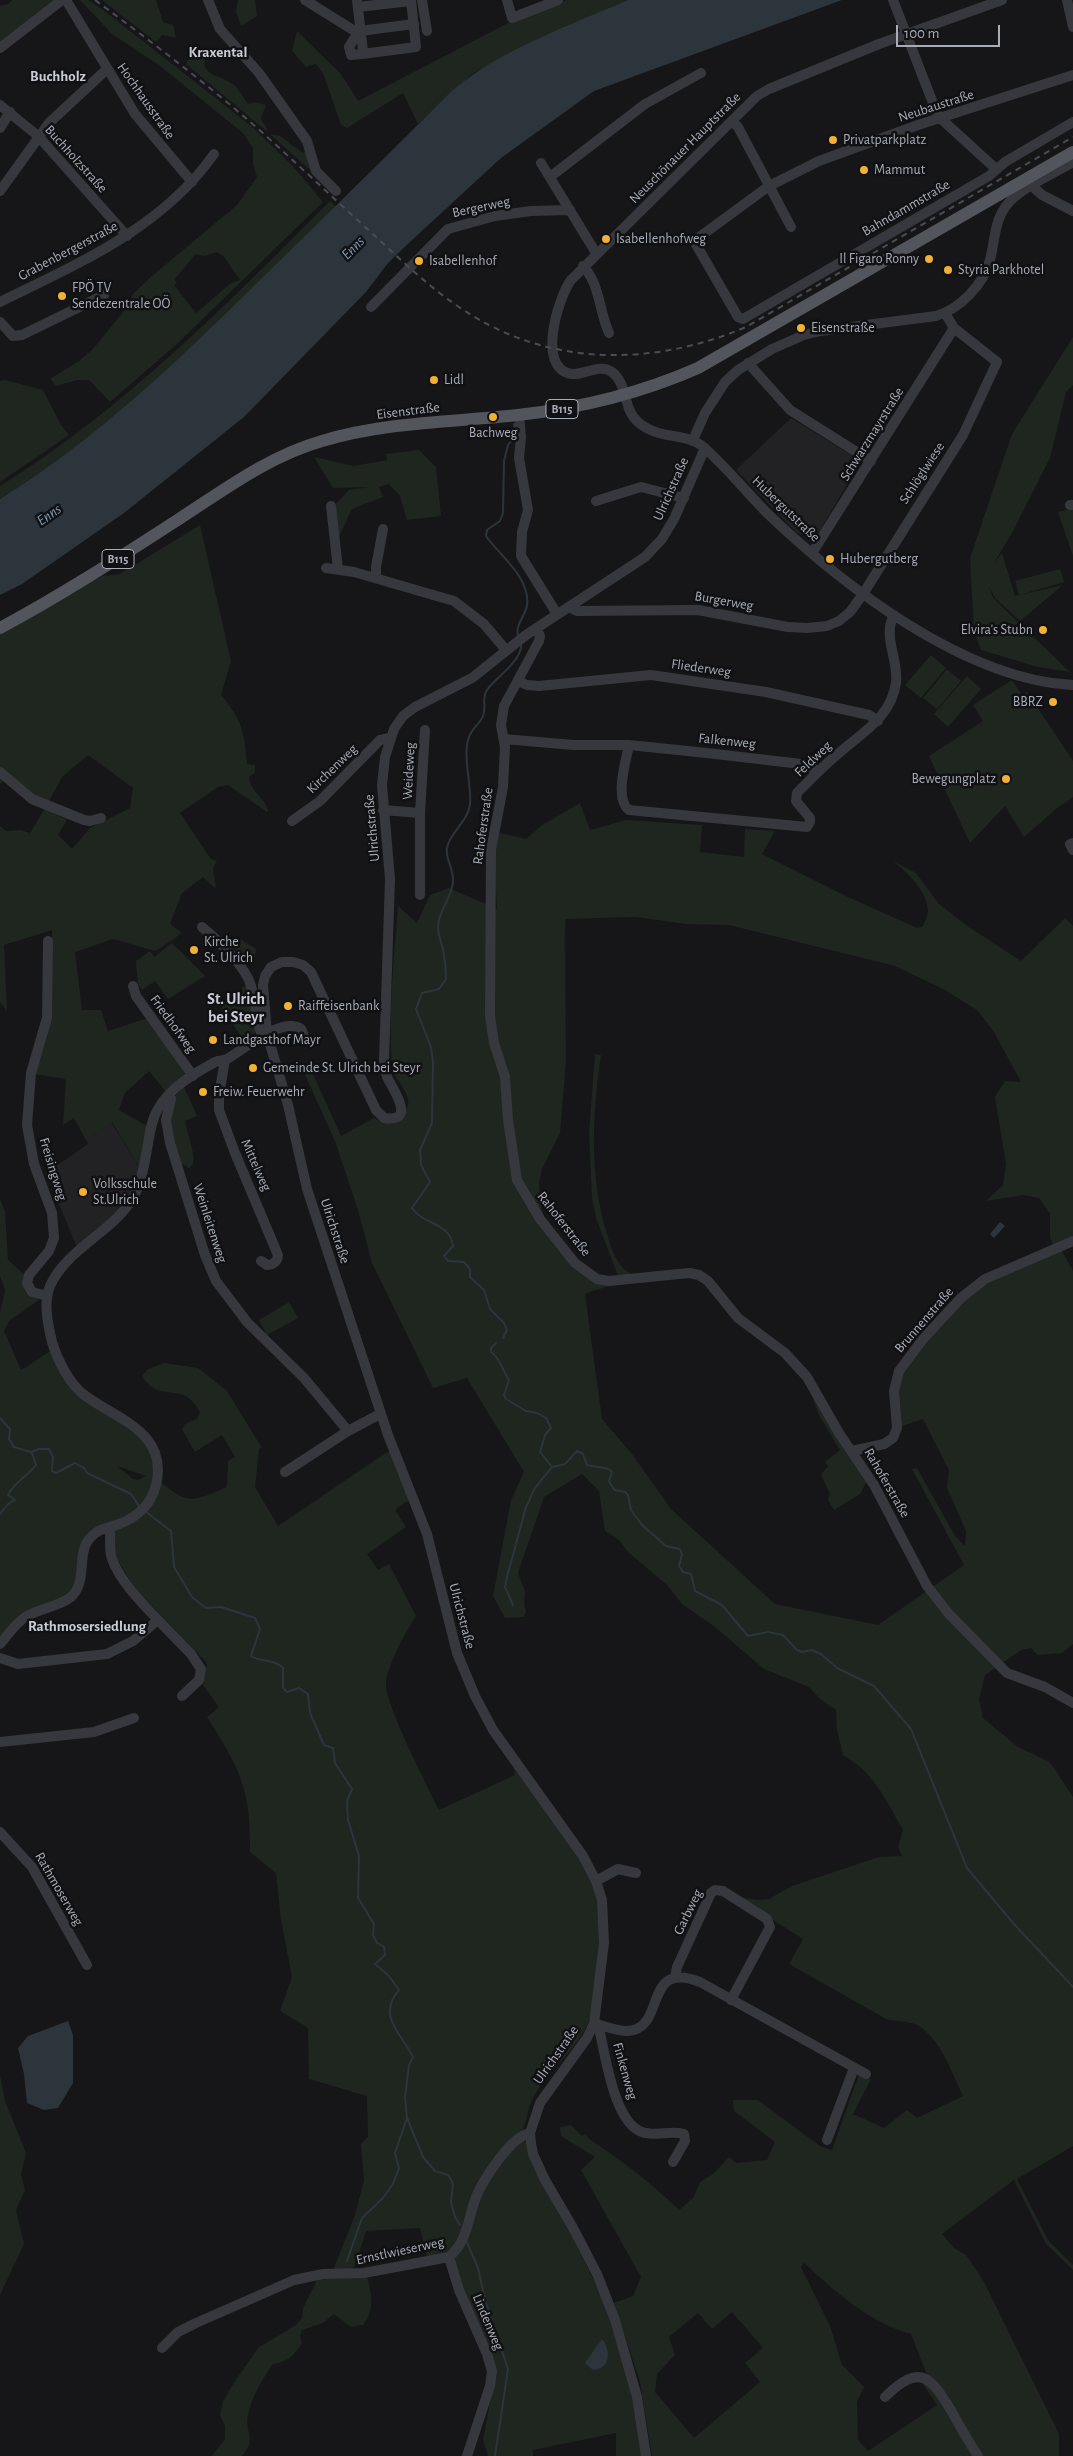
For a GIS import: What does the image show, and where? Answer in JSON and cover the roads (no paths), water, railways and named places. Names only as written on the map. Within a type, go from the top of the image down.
[{"type":"main road","name":"Eisenstraße","points":[[0,628],[81,583],[233,484],[288,453],[339,436],[397,426],[519,415],[600,402],[661,384],[721,356],[1073,152]]},
{"type":"street","points":[[0,48],[64,0]]},
{"type":"street","name":"Hochhausstraße","points":[[64,0],[106,70],[149,132],[192,182]]},
{"type":"street","points":[[208,0],[220,29],[259,72],[307,141],[316,171],[336,192]]},
{"type":"street","points":[[305,0],[360,33],[414,24]]},
{"type":"street","points":[[346,0],[357,3],[411,0],[416,47],[362,54],[357,3]]},
{"type":"street","points":[[422,0],[427,31]]},
{"type":"street","points":[[507,0],[512,18],[539,3],[558,0]]},
{"type":"street","points":[[893,0],[931,102],[940,119],[996,169]]},
{"type":"street","name":"Neuschönauer Hauptstraße","points":[[625,396],[620,381],[611,371],[602,369],[571,374],[558,367],[554,358],[553,344],[557,306],[565,288],[583,266],[762,92],[1002,0]]},
{"type":"street","points":[[1067,0],[1073,27]]},
{"type":"street","points":[[0,191],[38,136],[75,97],[106,70]]},
{"type":"street","points":[[550,178],[645,104],[700,73]]},
{"type":"street","name":"Neubaustraße","points":[[714,278],[694,241],[769,186],[819,161],[1073,76]]},
{"type":"street","name":"Buchholzstraße","points":[[0,105],[38,136],[127,236]]},
{"type":"street","points":[[0,128],[10,112]]},
{"type":"street","points":[[732,121],[738,127],[792,227]]},
{"type":"street","name":"Bahndammstraße","points":[[714,278],[738,317],[746,318],[989,176],[996,169],[1073,122]]},
{"type":"street","points":[[192,182],[214,154]]},
{"type":"street","points":[[625,396],[633,416],[647,429],[660,435],[694,440],[705,413],[719,388],[748,363],[791,340],[812,333],[945,313],[967,297],[987,269],[997,224],[1002,211],[1013,199],[1073,162]]},
{"type":"street","points":[[541,163],[596,253]]},
{"type":"street","name":"Grabenbergerstraße","points":[[0,302],[100,252],[127,236],[192,182]]},
{"type":"street","points":[[1032,186],[1042,196],[1073,211]]},
{"type":"street","name":"Bergerweg","points":[[371,307],[448,228],[495,216],[531,211],[570,210]]},
{"type":"street","points":[[583,266],[596,287],[601,312],[610,333]]},
{"type":"street","points":[[0,322],[13,336],[22,335],[104,295]]},
{"type":"street","points":[[945,313],[954,328]]},
{"type":"street","name":"Schlöglwiese","points":[[863,594],[963,435],[997,362],[954,328]]},
{"type":"street","name":"Schwarzmayrstraße","points":[[812,553],[872,461],[954,328]]},
{"type":"street","points":[[748,363],[790,410],[872,461]]},
{"type":"street","points":[[519,415],[521,437],[519,458],[528,510],[522,532],[521,556],[557,614]]},
{"type":"street","name":"Hubergutstraße","points":[[694,440],[705,448],[766,512],[812,553],[863,594],[894,615],[984,663],[1040,681],[1073,685]]},
{"type":"street","name":"Ulrichstraße","points":[[646,2456],[635,2388],[615,2320],[584,2248],[538,2166],[533,2154],[530,2133],[540,2102],[596,2024],[604,1922],[602,1900],[596,1881],[583,1856],[493,1730],[472,1689],[451,1634],[426,1534],[380,1414],[308,1189],[288,1105],[264,1034],[263,993],[265,976],[271,967],[282,962],[293,962],[303,965],[314,978],[344,1046],[378,1114],[388,1118],[400,1112],[401,1101],[386,1074],[384,1060],[390,879],[382,810],[383,772],[390,738],[398,723],[408,712],[472,678],[536,628],[645,557],[668,529],[684,498],[705,448]]},
{"type":"street","points":[[596,501],[640,488],[684,498]]},
{"type":"street","points":[[330,506],[338,569]]},
{"type":"street","points":[[376,578],[376,567],[383,529]]},
{"type":"street","points":[[326,568],[376,578],[454,601],[510,647]]},
{"type":"street","name":"Burgerweg","points":[[569,606],[577,611],[698,610],[788,627],[807,628],[827,626],[839,621],[850,612],[863,594]]},
{"type":"street","name":"Feldweg","points":[[630,745],[622,791],[623,803],[629,810],[807,828],[810,822],[798,805],[796,795],[819,771],[878,721],[885,711],[895,685],[896,669],[889,626],[894,615]]},
{"type":"street","name":"Rahoferstraße","points":[[536,628],[540,638],[502,712],[501,725],[504,739],[502,787],[491,850],[490,1016],[494,1043],[505,1077],[508,1120],[517,1180],[540,1219],[576,1263],[593,1278],[609,1281],[689,1273],[704,1278],[738,1318],[776,1345],[800,1368],[881,1499],[927,1586],[948,1614],[1007,1673],[1045,1686],[1073,1702]]},
{"type":"street","name":"Fliederweg","points":[[518,680],[527,685],[539,686],[632,676],[666,677],[783,695],[860,713],[878,721]]},
{"type":"street","name":"Weideweg","points":[[420,896],[420,813],[425,730]]},
{"type":"street","name":"Kirchenweg","points":[[292,821],[320,801],[380,740],[390,738]]},
{"type":"street","name":"Falkenweg","points":[[504,739],[573,745],[630,745],[786,762],[810,766],[819,771]]},
{"type":"street","points":[[0,772],[39,802],[84,820],[90,821],[101,818]]},
{"type":"street","name":"Weideweg","points":[[382,810],[420,813]]},
{"type":"street","points":[[1073,843],[1070,844],[1073,850]]},
{"type":"street","points":[[202,927],[216,940],[248,979],[256,1020],[264,1034]]},
{"type":"street","name":"Freisingweg","points":[[48,940],[47,1018],[31,1073],[27,1117],[32,1157],[50,1203],[54,1238],[49,1251],[29,1275],[27,1283],[32,1292],[48,1296]]},
{"type":"street","name":"Friedhofweg","points":[[133,986],[136,996],[193,1076]]},
{"type":"street","points":[[0,1644],[14,1627],[27,1616],[64,1601],[75,1593],[81,1580],[84,1552],[88,1541],[98,1531],[138,1513],[149,1504],[158,1473],[158,1464],[151,1445],[136,1427],[82,1393],[74,1383],[52,1342],[47,1311],[48,1296],[54,1280],[62,1269],[116,1220],[132,1200],[141,1178],[153,1120],[157,1109],[169,1095],[193,1076],[216,1062],[225,1060],[264,1034],[295,1026],[301,1029],[304,1036]]},
{"type":"street","name":"Mittelweg","points":[[225,1060],[219,1095],[219,1110],[278,1255],[276,1261],[272,1264],[265,1264],[261,1261]]},
{"type":"street","name":"Weinleitenweg","points":[[169,1095],[166,1120],[170,1143],[205,1255],[216,1281],[247,1322],[300,1373],[348,1431]]},
{"type":"street","name":"Brunnenstraße","points":[[852,1451],[884,1444],[892,1438],[897,1428],[894,1391],[899,1371],[923,1339],[961,1298],[985,1279],[1073,1242]]},
{"type":"street","points":[[285,1472],[348,1431],[380,1414]]},
{"type":"street","points":[[109,1527],[110,1552],[116,1567],[138,1597],[191,1654],[201,1669],[199,1680],[182,1696]]},
{"type":"street","points":[[0,1658],[18,1664],[107,1654],[133,1641],[158,1620]]},
{"type":"street","points":[[0,1742],[94,1732],[134,1718]]},
{"type":"street","name":"Rathmoserweg","points":[[0,1832],[32,1867],[87,1965]]},
{"type":"street","points":[[596,1881],[618,1869],[636,1873]]},
{"type":"street","name":"Garbweg","points":[[596,2024],[627,2031],[640,2027],[648,2019],[659,1991],[670,1979],[675,1977],[677,1967],[714,1890],[723,1891],[767,1919],[770,1927],[732,2000]]},
{"type":"street","points":[[675,1977],[682,1976],[700,1982],[866,2074]]},
{"type":"street","name":"Finkenweg","points":[[596,2024],[616,2095],[627,2119],[641,2132],[684,2134],[685,2141],[673,2162]]},
{"type":"street","points":[[827,2140],[854,2068]]},
{"type":"street","name":"Ernstlwieserweg","points":[[162,2348],[178,2332],[294,2280],[323,2274],[364,2274],[449,2256],[460,2247],[470,2223],[475,2200],[487,2178],[515,2140],[530,2133]]},
{"type":"street","name":"Lindenweg","points":[[449,2256],[466,2308],[487,2354],[492,2371],[490,2386],[466,2456]]},
{"type":"street","points":[[885,2397],[909,2379],[920,2377],[930,2381],[940,2393],[978,2456]]},
{"type":"water","name":"Enns","points":[[628,0],[842,0],[594,91],[501,158],[411,241],[388,263],[366,292],[244,417],[124,513],[22,584],[0,595],[0,499],[70,451],[168,369],[454,89],[493,62],[515,50]]},
{"type":"water","points":[[1000,1222],[1005,1226],[994,1238],[990,1234]]},
{"type":"water","points":[[68,2021],[73,2035],[73,2083],[58,2108],[44,2110],[27,2103],[24,2074],[18,2048],[28,2036]]},
{"type":"water","points":[[602,2339],[607,2348],[608,2358],[603,2366],[593,2370],[585,2363]]},
{"type":"waterway","points":[[514,424],[515,436],[508,445],[504,461],[503,513],[500,521],[487,530],[486,536],[513,568],[524,586],[527,606],[519,624],[518,636]]},
{"type":"waterway","points":[[503,1338],[507,1330],[504,1323],[490,1309],[484,1290],[470,1277],[470,1269],[464,1262],[448,1261],[444,1256],[453,1246],[447,1232],[417,1214],[412,1208],[430,1182],[421,1165],[420,1150],[432,1123],[433,1062],[431,1047],[416,1009],[422,993],[439,989],[446,979],[446,968],[438,927],[440,915],[452,887],[453,877],[447,856],[448,843],[465,817],[470,805],[466,752],[469,737],[483,716],[485,693],[514,662],[521,649],[521,642]]},
{"type":"waterway","points":[[496,1343],[491,1348],[491,1352],[499,1361],[509,1380],[504,1395],[506,1399],[526,1411],[537,1413],[546,1418],[551,1428],[545,1435],[540,1452],[552,1467],[535,1488],[526,1507],[507,1577],[505,1587],[513,1605]]},
{"type":"waterway","points":[[0,1418],[10,1429],[9,1439],[14,1447],[31,1452],[39,1449],[49,1449],[53,1457],[52,1471],[56,1473],[75,1463],[84,1468],[87,1473],[131,1494],[139,1506]]},
{"type":"waterway","points":[[552,1467],[565,1464],[577,1451],[583,1454],[587,1465],[609,1469],[612,1472],[609,1481],[611,1485],[615,1490],[625,1492],[628,1495],[631,1510],[642,1525],[666,1546],[680,1549],[682,1554],[679,1566],[683,1572],[691,1574],[695,1591],[722,1605],[748,1636],[768,1632],[783,1635],[797,1650],[802,1652],[812,1650],[821,1654],[837,1668],[874,1686],[911,1729],[967,1868],[1013,1923],[1073,1987]]},
{"type":"waterway","points":[[0,1514],[8,1504],[15,1500],[8,1495],[11,1490],[36,1465],[32,1453]]},
{"type":"waterway","points":[[145,1511],[171,1531],[174,1567],[192,1597],[206,1608],[221,1607],[255,1618],[260,1629],[251,1656],[275,1663],[283,1668],[283,1688],[287,1692],[299,1688],[308,1694],[310,1713],[324,1745],[333,1748],[335,1763],[352,1789],[347,1801],[348,1820],[359,1856],[358,1898],[374,1924],[373,1935],[377,1943],[384,1947],[385,1955],[375,1964],[389,1976],[399,1990],[393,1999],[390,2017],[413,2057],[409,2065],[405,2098],[407,2118],[395,2153],[399,2168],[393,2184],[383,2198],[362,2218],[347,2261]]},
{"type":"waterway","points":[[407,2118],[423,2157],[435,2171],[448,2175],[453,2183],[451,2202],[455,2217],[460,2225]]},
{"type":"waterway","points":[[466,2240],[478,2268],[485,2300],[508,2369],[495,2456]]},
{"type":"railway","points":[[95,0],[232,106],[445,297],[490,325],[525,340],[561,350],[598,355],[673,350],[710,340],[746,327],[1073,137]]},
{"type":"place","name":"Privatparkplatz","points":[[833,140]]},
{"type":"place","name":"Mammut","points":[[864,170]]},
{"type":"place","name":"Isabellenhofweg","points":[[606,239]]},
{"type":"place","name":"Il Figaro Ronny","points":[[929,259]]},
{"type":"place","name":"Isabellenhof","points":[[419,261]]},
{"type":"place","name":"Styria Parkhotel","points":[[948,270]]},
{"type":"place","name":"FPÖ TV Sendezentrale OÖ","points":[[62,296]]},
{"type":"place","name":"Eisenstraße","points":[[801,328]]},
{"type":"place","name":"Lidl","points":[[434,380]]},
{"type":"place","name":"Bachweg","points":[[493,417]]},
{"type":"place","name":"Hubergutberg","points":[[830,559]]},
{"type":"place","name":"Elvira's Stubn","points":[[1043,630]]},
{"type":"place","name":"BBRZ","points":[[1053,702]]},
{"type":"place","name":"Bewegungplatz","points":[[1006,779]]},
{"type":"place","name":"Kirche St. Ulrich","points":[[194,950]]},
{"type":"place","name":"Raiffeisenbank","points":[[288,1006]]},
{"type":"place","name":"Landgasthof Mayr","points":[[213,1040]]},
{"type":"place","name":"Gemeinde St. Ulrich bei Steyr","points":[[253,1068]]},
{"type":"place","name":"Freiw. Feuerwehr","points":[[203,1092]]},
{"type":"place","name":"Volksschule St.Ulrich","points":[[83,1192]]},
{"type":"district","name":"Kraxental","points":[[218,52]]},
{"type":"district","name":"Buchholz","points":[[58,76]]},
{"type":"district","name":"St. Ulrich bei Steyr","points":[[236,1008]]},
{"type":"district","name":"Rathmosersiedlung","points":[[87,1626]]}]
